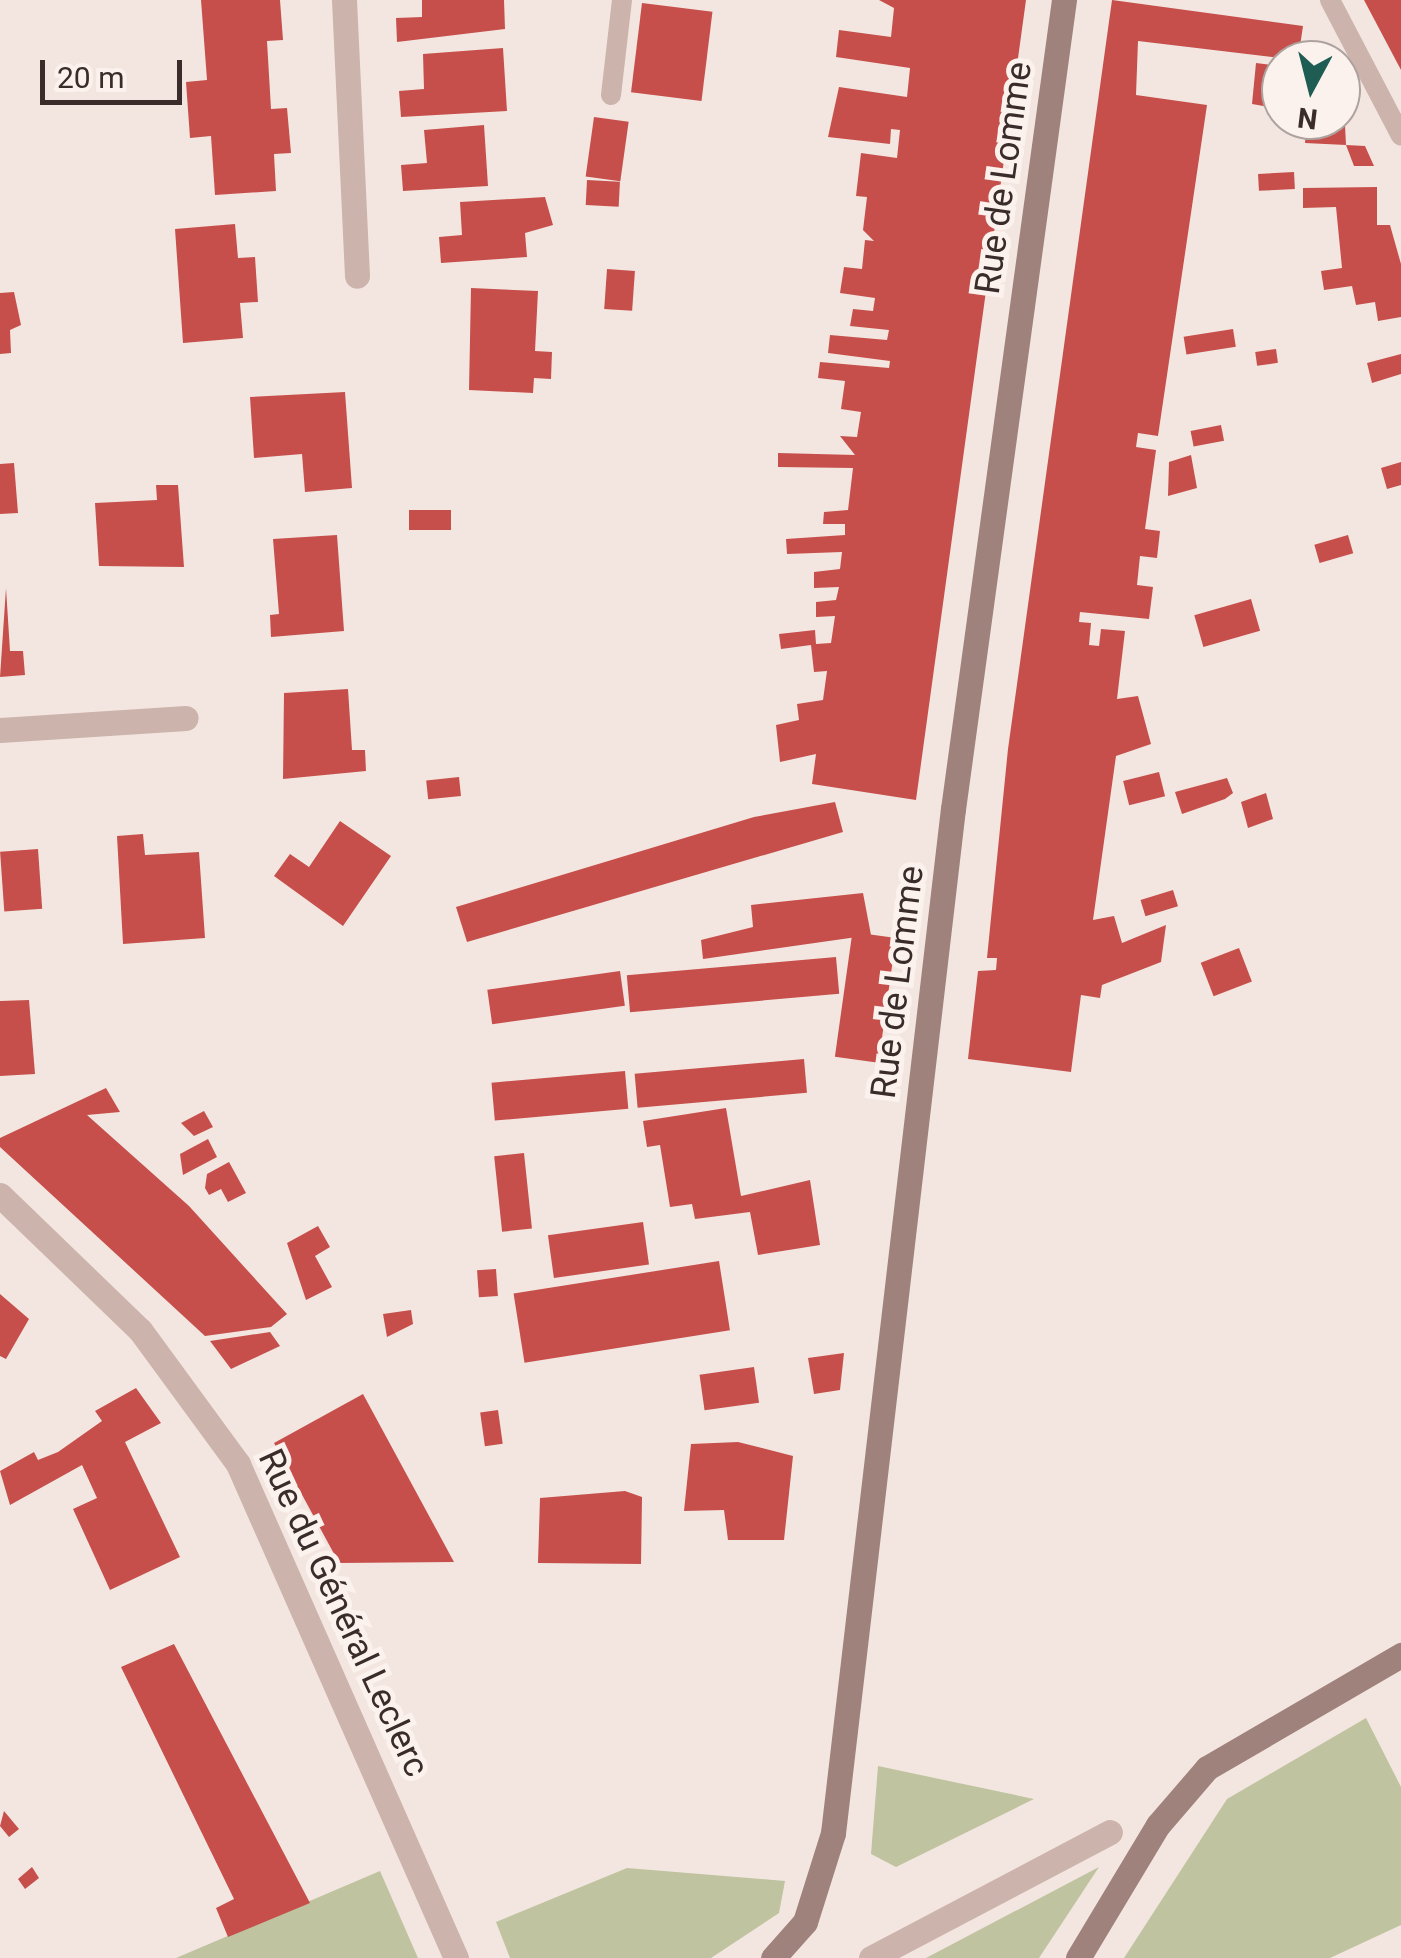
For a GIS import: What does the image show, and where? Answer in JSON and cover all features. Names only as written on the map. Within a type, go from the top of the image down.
[{"type":"main road","name":"Rue de Lomme","points":[[773,1958],[805,1922],[833,1834],[955,791],[1064,0]]},
{"type":"main road","points":[[1078,1958],[1198,1776],[1401,1655]]},
{"type":"street","points":[[344,0],[356,276]]},
{"type":"street","points":[[0,730],[186,718]]},
{"type":"street","name":"Rue du Général Leclerc","points":[[0,1195],[140,1330],[238,1464],[456,1958]]},
{"type":"street","points":[[871,1958],[1110,1832]]},
{"type":"lane","points":[[611,95],[622,0]]},
{"type":"lane","points":[[1330,0],[1401,136]]},
{"type":"green space","points":[[1366,1718],[1401,1787],[1401,1925],[1330,1958],[1124,1958],[1227,1799]]},
{"type":"green space","points":[[878,1766],[1034,1799],[896,1867],[871,1854]]},
{"type":"green space","points":[[1099,1867],[1039,1958],[926,1958]]},
{"type":"green space","points":[[627,1868],[785,1881],[779,1913],[711,1958],[510,1958],[496,1922]]},
{"type":"green space","points":[[380,1871],[418,1958],[176,1958]]},
{"type":"building","points":[[201,0],[280,0],[283,40],[267,41],[271,109],[287,108],[291,153],[274,154],[276,191],[215,195],[211,136],[190,138],[186,82],[207,80]]},
{"type":"building","points":[[422,0],[504,0],[505,29],[397,42],[396,18],[422,17]]},
{"type":"building","points":[[879,0],[1026,0],[916,800],[812,784],[816,754],[780,762],[776,725],[799,720],[797,704],[823,700],[827,671],[814,672],[811,645],[781,649],[779,634],[815,630],[816,644],[831,643],[835,616],[816,617],[816,602],[836,600],[839,587],[814,588],[814,572],[840,569],[842,552],[787,554],[786,539],[845,535],[845,524],[823,524],[824,512],[848,510],[853,468],[778,467],[778,453],[855,455],[840,436],[857,437],[861,412],[841,409],[845,381],[818,378],[820,362],[889,368],[890,361],[828,353],[830,335],[887,340],[889,330],[850,326],[853,309],[873,311],[875,298],[840,293],[844,267],[862,269],[865,240],[874,241],[863,230],[867,197],[856,196],[861,153],[897,158],[900,130],[891,129],[890,144],[828,137],[839,87],[907,97],[910,68],[836,57],[839,30],[891,37],[894,8]]},
{"type":"building","points":[[1112,0],[1303,26],[1301,40],[1261,40],[1261,56],[1138,41],[1136,95],[1207,105],[1158,436],[1138,433],[1136,447],[1156,450],[1145,529],[1160,531],[1157,558],[1140,556],[1137,585],[1153,587],[1149,619],[1080,612],[1079,622],[1091,623],[1089,645],[1099,646],[1101,629],[1125,631],[1117,699],[1138,696],[1151,744],[1116,756],[1093,920],[1114,916],[1122,943],[1166,925],[1161,962],[1102,985],[1100,998],[1081,995],[1071,1072],[968,1059],[978,971],[996,970],[997,958],[987,958],[1008,749]]},
{"type":"building","points":[[1364,0],[1401,0],[1401,70]]},
{"type":"building","points":[[642,3],[712,12],[702,101],[631,92]]},
{"type":"building","points":[[503,48],[507,111],[401,117],[399,91],[424,89],[423,54]]},
{"type":"building","points":[[1256,63],[1261,64],[1261,106],[1252,104]]},
{"type":"building","points":[[594,117],[629,122],[620,181],[586,176]]},
{"type":"building","points":[[484,125],[488,186],[403,191],[401,165],[427,163],[424,130]]},
{"type":"building","points":[[1346,140],[1346,145],[1305,143]]},
{"type":"building","points":[[1346,145],[1365,146],[1374,166],[1354,166]]},
{"type":"building","points":[[1294,172],[1295,189],[1259,191],[1258,174]]},
{"type":"building","points":[[587,180],[620,182],[619,207],[586,205]]},
{"type":"building","points":[[1377,187],[1377,225],[1390,225],[1401,264],[1401,317],[1378,321],[1375,302],[1356,305],[1352,286],[1324,290],[1321,271],[1342,268],[1336,207],[1303,208],[1303,188]]},
{"type":"building","points":[[545,197],[553,225],[525,233],[527,257],[441,263],[439,237],[462,235],[460,202]]},
{"type":"building","points":[[235,224],[238,258],[255,257],[258,302],[240,303],[243,338],[183,343],[175,229]]},
{"type":"building","points":[[607,269],[635,271],[632,311],[604,309]]},
{"type":"building","points":[[471,288],[538,291],[535,351],[552,352],[551,379],[534,378],[533,393],[469,390]]},
{"type":"building","points":[[14,292],[21,325],[10,330],[11,353],[0,354],[0,293]]},
{"type":"building","points":[[1233,329],[1236,347],[1186,355],[1184,337]]},
{"type":"building","points":[[1276,349],[1278,363],[1257,366],[1255,352]]},
{"type":"building","points":[[1401,354],[1401,374],[1372,383],[1367,363]]},
{"type":"building","points":[[345,392],[352,488],[305,492],[302,454],[254,458],[250,397]]},
{"type":"building","points":[[1221,425],[1224,441],[1194,447],[1191,431]]},
{"type":"building","points":[[1191,455],[1197,488],[1168,496],[1169,462]]},
{"type":"building","points":[[1401,462],[1401,485],[1387,489],[1381,468]]},
{"type":"building","points":[[14,463],[18,513],[0,514],[0,464]]},
{"type":"building","points":[[156,485],[178,485],[184,567],[99,566],[95,503],[157,500]]},
{"type":"building","points":[[409,510],[451,510],[451,530],[409,530]]},
{"type":"building","points":[[337,535],[344,631],[271,637],[270,615],[279,614],[273,539]]},
{"type":"building","points":[[1348,535],[1353,553],[1320,563],[1314,545]]},
{"type":"building","points":[[6,588],[10,651],[23,651],[25,675],[0,677]]},
{"type":"building","points":[[1251,599],[1260,631],[1203,647],[1194,615]]},
{"type":"building","points":[[348,689],[352,750],[365,750],[366,771],[283,779],[284,693]]},
{"type":"building","points":[[1159,772],[1165,796],[1129,805],[1123,781]]},
{"type":"building","points":[[459,777],[461,796],[428,799],[426,780]]},
{"type":"building","points":[[1227,778],[1233,793],[1182,814],[1175,792]]},
{"type":"building","points":[[1266,793],[1273,819],[1248,828],[1241,802]]},
{"type":"building","points":[[835,802],[843,832],[467,942],[456,907],[754,817]]},
{"type":"building","points":[[340,821],[391,856],[343,926],[274,876],[290,854],[309,867]]},
{"type":"building","points":[[143,834],[145,855],[199,852],[205,938],[123,944],[117,836]]},
{"type":"building","points":[[38,849],[42,909],[4,912],[0,852]]},
{"type":"building","points":[[1173,890],[1178,906],[1145,916],[1140,900]]},
{"type":"building","points":[[863,893],[871,935],[703,959],[701,940],[753,927],[751,905]]},
{"type":"building","points":[[852,932],[896,938],[878,1063],[835,1057]]},
{"type":"building","points":[[1239,948],[1252,982],[1214,996],[1201,963]]},
{"type":"building","points":[[836,957],[839,994],[630,1012],[627,975]]},
{"type":"building","points":[[620,971],[625,1006],[492,1024],[487,990]]},
{"type":"building","points":[[29,1000],[35,1074],[0,1076],[0,1001]]},
{"type":"building","points":[[804,1059],[807,1093],[638,1108],[635,1074]]},
{"type":"building","points":[[625,1071],[628,1109],[495,1121],[492,1083]]},
{"type":"building","points":[[106,1088],[120,1112],[87,1115],[189,1206],[287,1314],[271,1327],[205,1336],[0,1147],[0,1138]]},
{"type":"building","points":[[726,1108],[741,1196],[810,1180],[820,1245],[758,1255],[750,1212],[695,1219],[692,1204],[670,1207],[660,1145],[647,1147],[643,1121]]},
{"type":"building","points":[[204,1111],[213,1127],[194,1136],[181,1123]]},
{"type":"building","points":[[208,1139],[217,1157],[183,1175],[180,1154]]},
{"type":"building","points":[[524,1153],[532,1229],[502,1232],[494,1156]]},
{"type":"building","points":[[229,1162],[246,1193],[228,1202],[221,1189],[209,1195],[205,1188],[207,1174]]},
{"type":"building","points":[[643,1222],[649,1265],[554,1278],[548,1235]]},
{"type":"building","points":[[318,1226],[330,1247],[315,1256],[332,1287],[306,1300],[287,1243]]},
{"type":"building","points":[[719,1261],[730,1330],[525,1363],[514,1294]]},
{"type":"building","points":[[496,1269],[498,1296],[479,1297],[477,1270]]},
{"type":"building","points":[[0,1294],[29,1319],[6,1359],[0,1356]]},
{"type":"building","points":[[411,1310],[413,1324],[387,1337],[383,1314]]},
{"type":"building","points":[[270,1332],[280,1346],[231,1369],[210,1341]]},
{"type":"building","points":[[844,1353],[840,1390],[814,1394],[808,1358]]},
{"type":"building","points":[[754,1367],[759,1403],[705,1410],[700,1375]]},
{"type":"building","points":[[136,1388],[161,1423],[125,1442],[180,1557],[110,1590],[73,1509],[97,1498],[82,1465],[10,1505],[0,1471],[34,1452],[38,1460],[58,1452],[102,1421],[95,1411]]},
{"type":"building","points":[[363,1394],[454,1562],[339,1563],[274,1443]]},
{"type":"building","points":[[498,1410],[503,1444],[485,1446],[480,1413]]},
{"type":"building","points":[[738,1442],[793,1456],[784,1540],[728,1540],[724,1510],[684,1511],[691,1444]]},
{"type":"building","points":[[625,1491],[642,1497],[641,1564],[538,1563],[540,1498]]},
{"type":"building","points":[[174,1644],[310,1903],[228,1937],[216,1908],[234,1899],[121,1667]]},
{"type":"building","points":[[4,1811],[19,1829],[9,1837],[0,1826]]},
{"type":"building","points":[[32,1867],[39,1878],[25,1889],[18,1879]]}]
